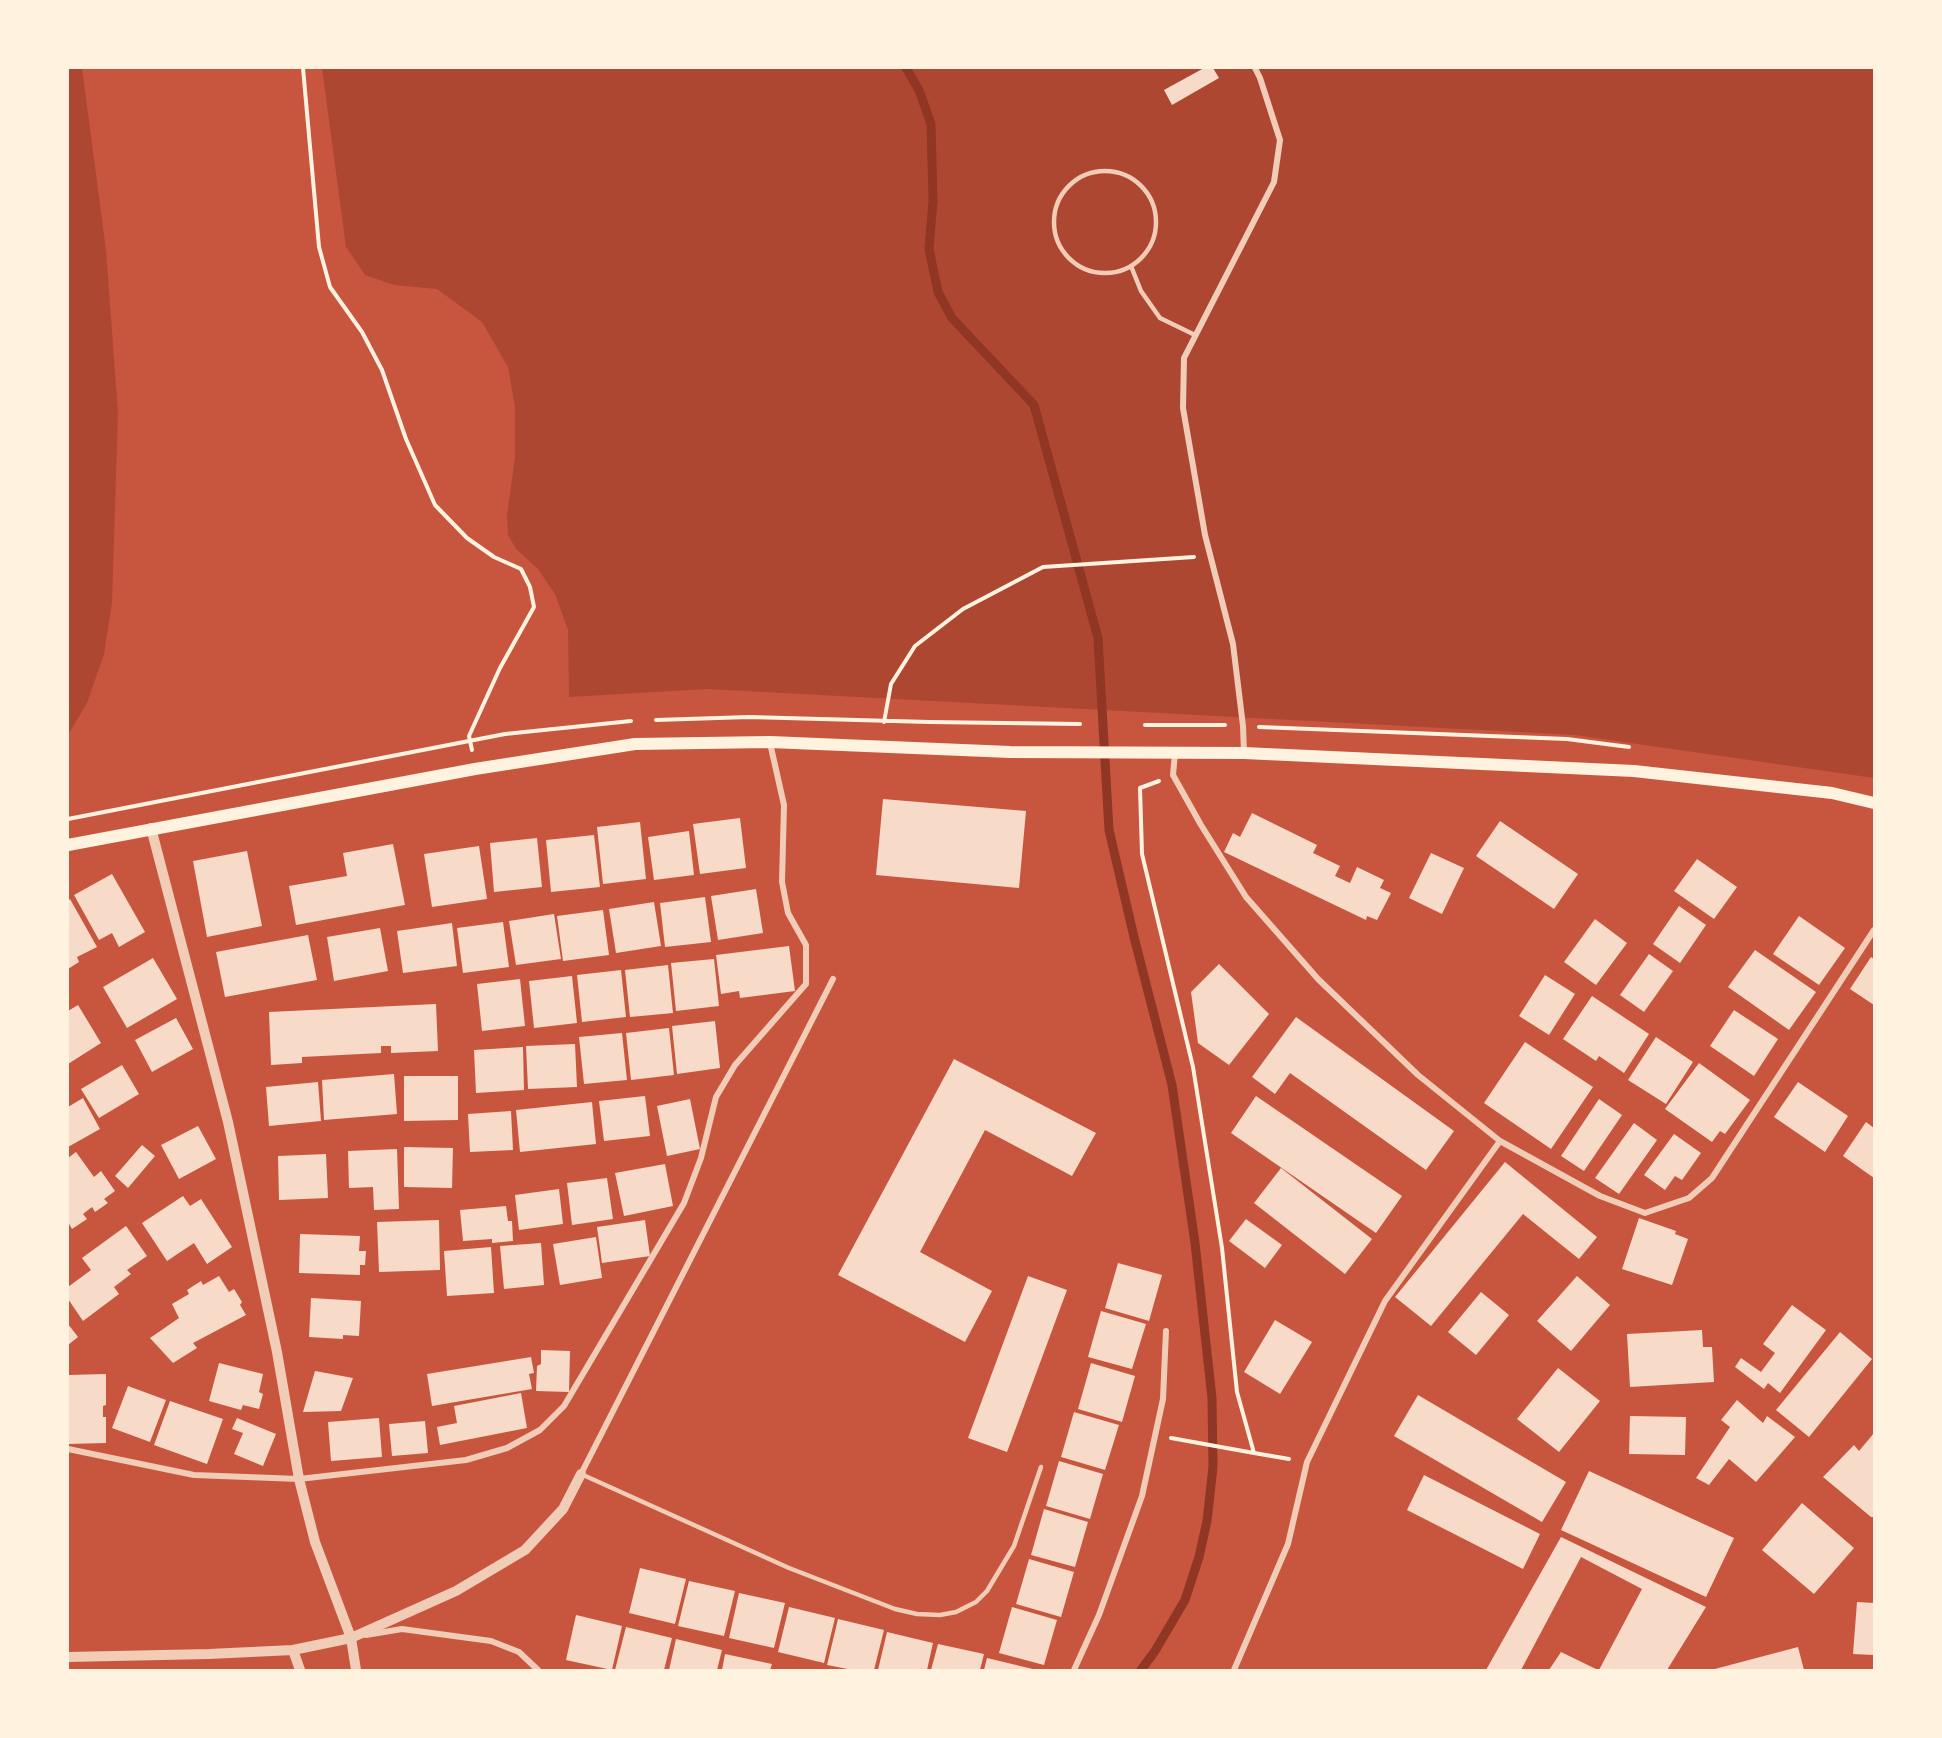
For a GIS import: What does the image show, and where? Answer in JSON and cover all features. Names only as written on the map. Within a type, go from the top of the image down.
[{"type":"main road","points":[[68,845],[475,769],[635,744],[770,742],[1010,752],[1244,753],[1634,771],[1832,794],[1875,803]]},
{"type":"street","points":[[1244,753],[1233,644],[1210,556],[1183,408],[1184,358],[1274,182],[1280,140],[1255,68]]},
{"type":"street","points":[[68,1449],[194,1475],[299,1479],[466,1460],[507,1448],[540,1430],[564,1406],[684,1203],[701,1158],[716,1097],[735,1065],[806,984],[806,945],[788,913],[782,882],[784,805],[770,742]]},
{"type":"street","points":[[1175,753],[1173,775],[1246,897],[1318,979],[1418,1075],[1500,1141],[1600,1196],[1645,1213],[1689,1198],[1712,1178],[1875,930]]},
{"type":"street","points":[[151,828],[231,1133],[275,1341],[299,1479],[315,1542],[351,1638],[355,1668]]},
{"type":"street","points":[[351,1638],[456,1591],[525,1550],[563,1509],[833,979]]},
{"type":"street","points":[[1234,1671],[1288,1544],[1308,1462],[1385,1301],[1500,1141]]},
{"type":"street","points":[[1074,1671],[1099,1615],[1142,1496],[1163,1399],[1166,1331]]},
{"type":"street","points":[[68,1657],[293,1650],[402,1629],[491,1641],[519,1652],[538,1671]]},
{"type":"street","points":[[293,1650],[300,1671]]},
{"type":"lane","points":[[1096,171],[1113,171],[1137,182],[1152,202],[1157,219],[1155,236],[1147,251],[1131,266],[1121,271],[1104,274],[1087,271],[1073,263],[1061,250],[1054,235],[1053,218],[1057,202],[1066,187],[1080,177],[1096,171]]},
{"type":"lane","points":[[1131,266],[1141,291],[1160,318],[1195,335]]},
{"type":"lane","points":[[581,1474],[800,1572],[895,1609],[940,1616],[956,1612],[976,1602],[994,1581],[1014,1546],[1041,1467]]},
{"type":"path","points":[[303,68],[319,248],[330,287],[362,332],[382,370],[406,439],[435,506],[467,538],[494,557],[521,569],[530,587],[534,607],[500,668],[469,736],[475,769]]},
{"type":"path","points":[[879,746],[891,684],[915,646],[963,609],[1043,567],[1210,556]]},
{"type":"path","points":[[1173,775],[1140,788],[1142,854],[1193,1067],[1222,1248],[1238,1392],[1254,1453]]},
{"type":"path","points":[[1155,1435],[1308,1462]]},
{"type":"shaded area","points":[[68,68],[82,68],[106,250],[118,413],[112,603],[104,654],[87,703],[68,735]]},
{"type":"shaded area","points":[[322,68],[1874,68],[1874,778],[1575,735],[707,689],[569,697],[568,630],[555,594],[538,569],[516,549],[508,535],[507,515],[515,457],[515,407],[508,367],[482,322],[437,289],[394,285],[365,275],[346,247]]},
{"type":"building","points":[[1204,68],[1213,68],[1219,78],[1172,105],[1164,90]]},
{"type":"building","points":[[883,799],[1026,811],[1019,888],[876,875]]},
{"type":"building","points":[[1252,813],[1317,845],[1313,853],[1340,866],[1335,876],[1350,883],[1357,867],[1384,880],[1380,888],[1391,893],[1377,920],[1367,916],[1366,920],[1224,852],[1233,833],[1240,837]]},
{"type":"building","points":[[740,818],[746,868],[700,874],[693,824]]},
{"type":"building","points":[[1500,821],[1578,874],[1554,909],[1476,856]]},
{"type":"building","points":[[640,822],[646,879],[603,884],[597,827]]},
{"type":"building","points":[[689,831],[694,875],[654,880],[648,837]]},
{"type":"building","points":[[594,835],[600,887],[551,892],[546,840]]},
{"type":"building","points":[[537,838],[542,887],[494,892],[490,843]]},
{"type":"building","points":[[393,844],[405,905],[296,925],[289,886],[347,876],[343,853]]},
{"type":"building","points":[[479,846],[487,899],[432,907],[424,854]]},
{"type":"building","points":[[247,851],[262,926],[207,937],[193,861]]},
{"type":"building","points":[[1431,853],[1464,868],[1442,914],[1409,898]]},
{"type":"building","points":[[1697,859],[1737,887],[1714,919],[1674,891]]},
{"type":"building","points":[[112,874],[145,932],[119,947],[112,933],[99,940],[74,895]]},
{"type":"building","points":[[756,889],[763,933],[718,940],[711,896]]},
{"type":"building","points":[[705,897],[711,942],[665,947],[660,903]]},
{"type":"building","points":[[70,899],[97,947],[77,957],[79,962],[68,969],[68,901]]},
{"type":"building","points":[[654,902],[661,946],[616,953],[609,909]]},
{"type":"building","points":[[1679,906],[1706,925],[1680,963],[1653,944]]},
{"type":"building","points":[[603,910],[609,955],[563,961],[557,916]]},
{"type":"building","points":[[554,914],[561,959],[516,965],[509,921]]},
{"type":"building","points":[[1799,916],[1845,948],[1819,985],[1773,954]]},
{"type":"building","points":[[1595,919],[1627,943],[1596,985],[1564,962]]},
{"type":"building","points":[[503,922],[509,967],[463,973],[457,928]]},
{"type":"building","points":[[452,923],[457,966],[403,973],[397,931]]},
{"type":"building","points":[[380,928],[388,971],[334,981],[327,937]]},
{"type":"building","points":[[308,935],[317,980],[225,997],[216,952]]},
{"type":"building","points":[[789,946],[795,991],[740,998],[739,991],[721,994],[716,955]]},
{"type":"building","points":[[1755,950],[1816,992],[1789,1030],[1728,987]]},
{"type":"building","points":[[1649,954],[1673,971],[1644,1012],[1620,995]]},
{"type":"building","points":[[1871,957],[1874,959],[1874,1005],[1850,989]]},
{"type":"building","points":[[153,958],[177,999],[127,1028],[103,987]]},
{"type":"building","points":[[714,959],[719,1006],[676,1011],[671,963]]},
{"type":"building","points":[[1219,964],[1269,1014],[1229,1065],[1198,1043],[1191,992]]},
{"type":"building","points":[[668,965],[673,1013],[630,1017],[625,970]]},
{"type":"building","points":[[621,970],[626,1017],[582,1022],[577,975]]},
{"type":"building","points":[[1545,975],[1575,994],[1549,1035],[1519,1016]]},
{"type":"building","points":[[572,976],[577,1023],[534,1028],[529,981]]},
{"type":"building","points":[[520,979],[525,1026],[482,1031],[477,984]]},
{"type":"building","points":[[1592,996],[1649,1034],[1624,1073],[1599,1056],[1596,1061],[1563,1039]]},
{"type":"building","points":[[436,1004],[438,1051],[391,1053],[391,1046],[381,1046],[381,1053],[302,1057],[302,1063],[271,1065],[269,1012]]},
{"type":"building","points":[[78,1005],[101,1043],[68,1064],[68,1011]]},
{"type":"building","points":[[1734,1010],[1778,1039],[1754,1076],[1710,1046]]},
{"type":"building","points":[[1296,1017],[1454,1131],[1426,1170],[1290,1073],[1275,1094],[1252,1077]]},
{"type":"building","points":[[176,1018],[193,1049],[152,1072],[135,1040]]},
{"type":"building","points":[[715,1021],[720,1068],[677,1074],[672,1026]]},
{"type":"building","points":[[669,1028],[674,1075],[631,1080],[626,1033]]},
{"type":"building","points":[[622,1033],[627,1080],[584,1084],[579,1037]]},
{"type":"building","points":[[1656,1037],[1693,1062],[1666,1104],[1628,1080]]},
{"type":"building","points":[[1525,1042],[1593,1087],[1551,1149],[1484,1103]]},
{"type":"building","points":[[575,1044],[577,1087],[528,1089],[526,1046]]},
{"type":"building","points":[[523,1047],[524,1090],[476,1093],[474,1050]]},
{"type":"building","points":[[954,1059],[1096,1133],[1072,1176],[985,1130],[920,1252],[992,1291],[965,1342],[838,1275]]},
{"type":"building","points":[[1699,1063],[1750,1100],[1725,1134],[1720,1131],[1712,1142],[1665,1109]]},
{"type":"building","points":[[122,1065],[139,1094],[99,1118],[81,1089]]},
{"type":"building","points":[[394,1074],[397,1114],[324,1120],[322,1080]]},
{"type":"building","points":[[404,1076],[458,1076],[458,1120],[404,1121]]},
{"type":"building","points":[[318,1082],[321,1121],[269,1126],[266,1087]]},
{"type":"building","points":[[1798,1082],[1848,1116],[1825,1152],[1774,1117]]},
{"type":"building","points":[[645,1096],[650,1136],[604,1141],[599,1101]]},
{"type":"building","points":[[1256,1096],[1402,1196],[1376,1233],[1231,1133]]},
{"type":"building","points":[[83,1098],[100,1129],[68,1147],[68,1107]]},
{"type":"building","points":[[690,1099],[700,1149],[667,1156],[657,1106]]},
{"type":"building","points":[[1599,1099],[1622,1115],[1584,1171],[1561,1156]]},
{"type":"building","points":[[592,1102],[596,1144],[520,1152],[516,1110]]},
{"type":"building","points":[[511,1111],[513,1150],[470,1152],[468,1114]]},
{"type":"building","points":[[1866,1122],[1874,1128],[1874,1178],[1843,1156]]},
{"type":"building","points":[[1634,1123],[1657,1140],[1619,1194],[1595,1178]]},
{"type":"building","points":[[198,1126],[216,1159],[179,1179],[161,1145]]},
{"type":"building","points":[[1674,1134],[1701,1153],[1682,1180],[1675,1176],[1665,1190],[1644,1175]]},
{"type":"building","points":[[142,1145],[155,1156],[128,1188],[115,1176]]},
{"type":"building","points":[[404,1147],[453,1148],[452,1188],[404,1187]]},
{"type":"building","points":[[397,1149],[399,1209],[374,1210],[373,1187],[349,1188],[348,1151]]},
{"type":"building","points":[[76,1152],[94,1177],[101,1171],[115,1191],[104,1199],[108,1203],[95,1212],[92,1207],[83,1214],[87,1219],[72,1229],[68,1222],[68,1158]]},
{"type":"building","points":[[326,1154],[328,1198],[279,1200],[278,1156]]},
{"type":"building","points":[[1505,1162],[1597,1237],[1579,1259],[1523,1214],[1431,1326],[1395,1297]]},
{"type":"building","points":[[665,1164],[673,1206],[624,1216],[615,1173]]},
{"type":"building","points":[[1281,1168],[1372,1239],[1345,1274],[1254,1203]]},
{"type":"building","points":[[607,1178],[613,1219],[572,1225],[567,1183]]},
{"type":"building","points":[[559,1189],[563,1224],[519,1230],[515,1195]]},
{"type":"building","points":[[183,1196],[190,1206],[201,1199],[232,1247],[207,1264],[194,1243],[167,1261],[142,1223]]},
{"type":"building","points":[[506,1206],[508,1221],[512,1221],[513,1241],[492,1243],[492,1239],[463,1241],[460,1210]]},
{"type":"building","points":[[1639,1218],[1676,1231],[1675,1234],[1688,1239],[1672,1285],[1622,1269]]},
{"type":"building","points":[[1246,1219],[1282,1245],[1265,1268],[1229,1241]]},
{"type":"building","points":[[439,1220],[440,1270],[379,1272],[377,1222]]},
{"type":"building","points":[[645,1220],[650,1256],[602,1263],[597,1227]]},
{"type":"building","points":[[126,1226],[147,1256],[127,1270],[131,1274],[114,1287],[119,1294],[83,1321],[68,1299],[68,1287],[91,1270],[82,1258]]},
{"type":"building","points":[[300,1234],[360,1236],[359,1251],[366,1251],[365,1265],[360,1265],[360,1275],[299,1273]]},
{"type":"building","points":[[596,1237],[602,1278],[560,1285],[553,1244]]},
{"type":"building","points":[[541,1243],[544,1285],[504,1289],[500,1246]]},
{"type":"building","points":[[491,1247],[494,1293],[447,1296],[444,1251]]},
{"type":"building","points":[[1118,1263],[1162,1275],[1149,1321],[1105,1308]]},
{"type":"building","points":[[219,1276],[229,1292],[234,1289],[242,1302],[240,1305],[246,1315],[193,1343],[197,1348],[173,1363],[150,1338],[179,1318],[172,1304],[189,1294],[187,1290],[201,1281],[203,1285]]},
{"type":"building","points":[[1028,1276],[1067,1290],[1007,1452],[968,1438]]},
{"type":"building","points":[[1577,1276],[1610,1305],[1571,1351],[1537,1321]]},
{"type":"building","points":[[1481,1292],[1509,1315],[1476,1355],[1448,1332]]},
{"type":"building","points":[[311,1298],[361,1301],[359,1336],[343,1335],[343,1339],[309,1337]]},
{"type":"building","points":[[1792,1305],[1826,1330],[1780,1393],[1768,1383],[1764,1389],[1735,1367],[1741,1358],[1761,1372],[1775,1353],[1763,1344]]},
{"type":"building","points":[[1101,1311],[1146,1324],[1132,1369],[1088,1357]]},
{"type":"building","points":[[1275,1320],[1312,1342],[1280,1394],[1244,1372]]},
{"type":"building","points":[[68,1324],[78,1337],[68,1345]]},
{"type":"building","points":[[1702,1330],[1703,1347],[1712,1347],[1714,1382],[1630,1387],[1627,1334]]},
{"type":"building","points":[[1840,1332],[1872,1359],[1809,1437],[1776,1410]]},
{"type":"building","points":[[541,1350],[570,1351],[569,1392],[536,1391],[537,1366],[541,1364]]},
{"type":"building","points":[[531,1357],[534,1373],[529,1374],[532,1389],[432,1406],[427,1374]]},
{"type":"building","points":[[219,1363],[263,1374],[259,1392],[263,1394],[259,1409],[243,1405],[241,1410],[209,1401]]},
{"type":"building","points":[[1091,1363],[1135,1376],[1122,1422],[1078,1409]]},
{"type":"building","points":[[1558,1368],[1600,1401],[1559,1452],[1517,1419]]},
{"type":"building","points":[[315,1371],[353,1378],[341,1411],[303,1412]]},
{"type":"building","points":[[106,1374],[106,1405],[103,1406],[103,1417],[106,1417],[106,1443],[68,1444],[68,1375]]},
{"type":"building","points":[[128,1386],[166,1400],[150,1442],[112,1428]]},
{"type":"building","points":[[521,1393],[527,1428],[440,1445],[437,1427],[457,1423],[454,1406]]},
{"type":"building","points":[[1418,1395],[1566,1482],[1542,1522],[1394,1436]]},
{"type":"building","points":[[1737,1400],[1763,1423],[1767,1416],[1795,1437],[1756,1482],[1729,1459],[1709,1485],[1696,1478],[1730,1427],[1721,1420]]},
{"type":"building","points":[[170,1401],[223,1419],[207,1464],[154,1445]]},
{"type":"building","points":[[1074,1412],[1119,1425],[1105,1470],[1061,1457]]},
{"type":"building","points":[[1630,1416],[1686,1417],[1685,1455],[1629,1454]]},
{"type":"building","points":[[237,1418],[276,1434],[263,1466],[234,1454],[243,1433],[232,1429]]},
{"type":"building","points":[[379,1418],[382,1457],[331,1461],[328,1422]]},
{"type":"building","points":[[425,1421],[428,1453],[392,1456],[389,1424]]},
{"type":"building","points":[[1874,1433],[1874,1517],[1871,1517],[1823,1477],[1854,1445],[1859,1451]]},
{"type":"building","points":[[1059,1461],[1103,1474],[1090,1519],[1046,1506]]},
{"type":"building","points":[[1589,1471],[1734,1538],[1706,1597],[1561,1530]]},
{"type":"building","points":[[1424,1475],[1540,1534],[1523,1569],[1407,1510]]},
{"type":"building","points":[[1802,1503],[1854,1548],[1814,1594],[1762,1550]]},
{"type":"building","points":[[1044,1509],[1088,1522],[1075,1567],[1031,1555]]},
{"type":"building","points":[[1561,1537],[1706,1607],[1667,1670],[1599,1670],[1642,1589],[1581,1557],[1521,1670],[1486,1670]]},
{"type":"building","points":[[1029,1559],[1074,1572],[1061,1617],[1016,1604]]},
{"type":"building","points":[[640,1568],[686,1579],[675,1624],[629,1613]]},
{"type":"building","points":[[689,1581],[735,1591],[724,1636],[678,1626]]},
{"type":"building","points":[[739,1593],[785,1603],[774,1648],[729,1638]]},
{"type":"building","points":[[1857,1602],[1874,1603],[1874,1655],[1853,1654]]},
{"type":"building","points":[[789,1607],[835,1618],[824,1663],[778,1652]]},
{"type":"building","points":[[1012,1607],[1057,1620],[1044,1665],[999,1653]]},
{"type":"building","points":[[576,1615],[622,1626],[612,1670],[566,1660]]},
{"type":"building","points":[[838,1619],[884,1630],[874,1670],[853,1670],[827,1665]]},
{"type":"building","points":[[626,1627],[672,1638],[664,1670],[615,1670]]},
{"type":"building","points":[[887,1632],[933,1643],[927,1670],[878,1670]]},
{"type":"building","points":[[676,1639],[722,1650],[717,1670],[669,1670]]},
{"type":"building","points":[[938,1644],[984,1654],[980,1670],[931,1670]]},
{"type":"building","points":[[1798,1647],[1804,1670],[1711,1670]]},
{"type":"building","points":[[1561,1652],[1598,1670],[1549,1670]]},
{"type":"building","points":[[725,1654],[772,1664],[770,1670],[722,1670]]},
{"type":"building","points":[[987,1658],[1037,1670],[984,1670]]},
{"type":"waterway","points":[[906,68],[919,90],[931,124],[933,201],[929,249],[938,292],[952,318],[1034,405],[1098,638],[1109,830],[1172,1085],[1195,1243],[1212,1398],[1213,1467],[1207,1521],[1199,1557],[1185,1600],[1141,1670]]}]
